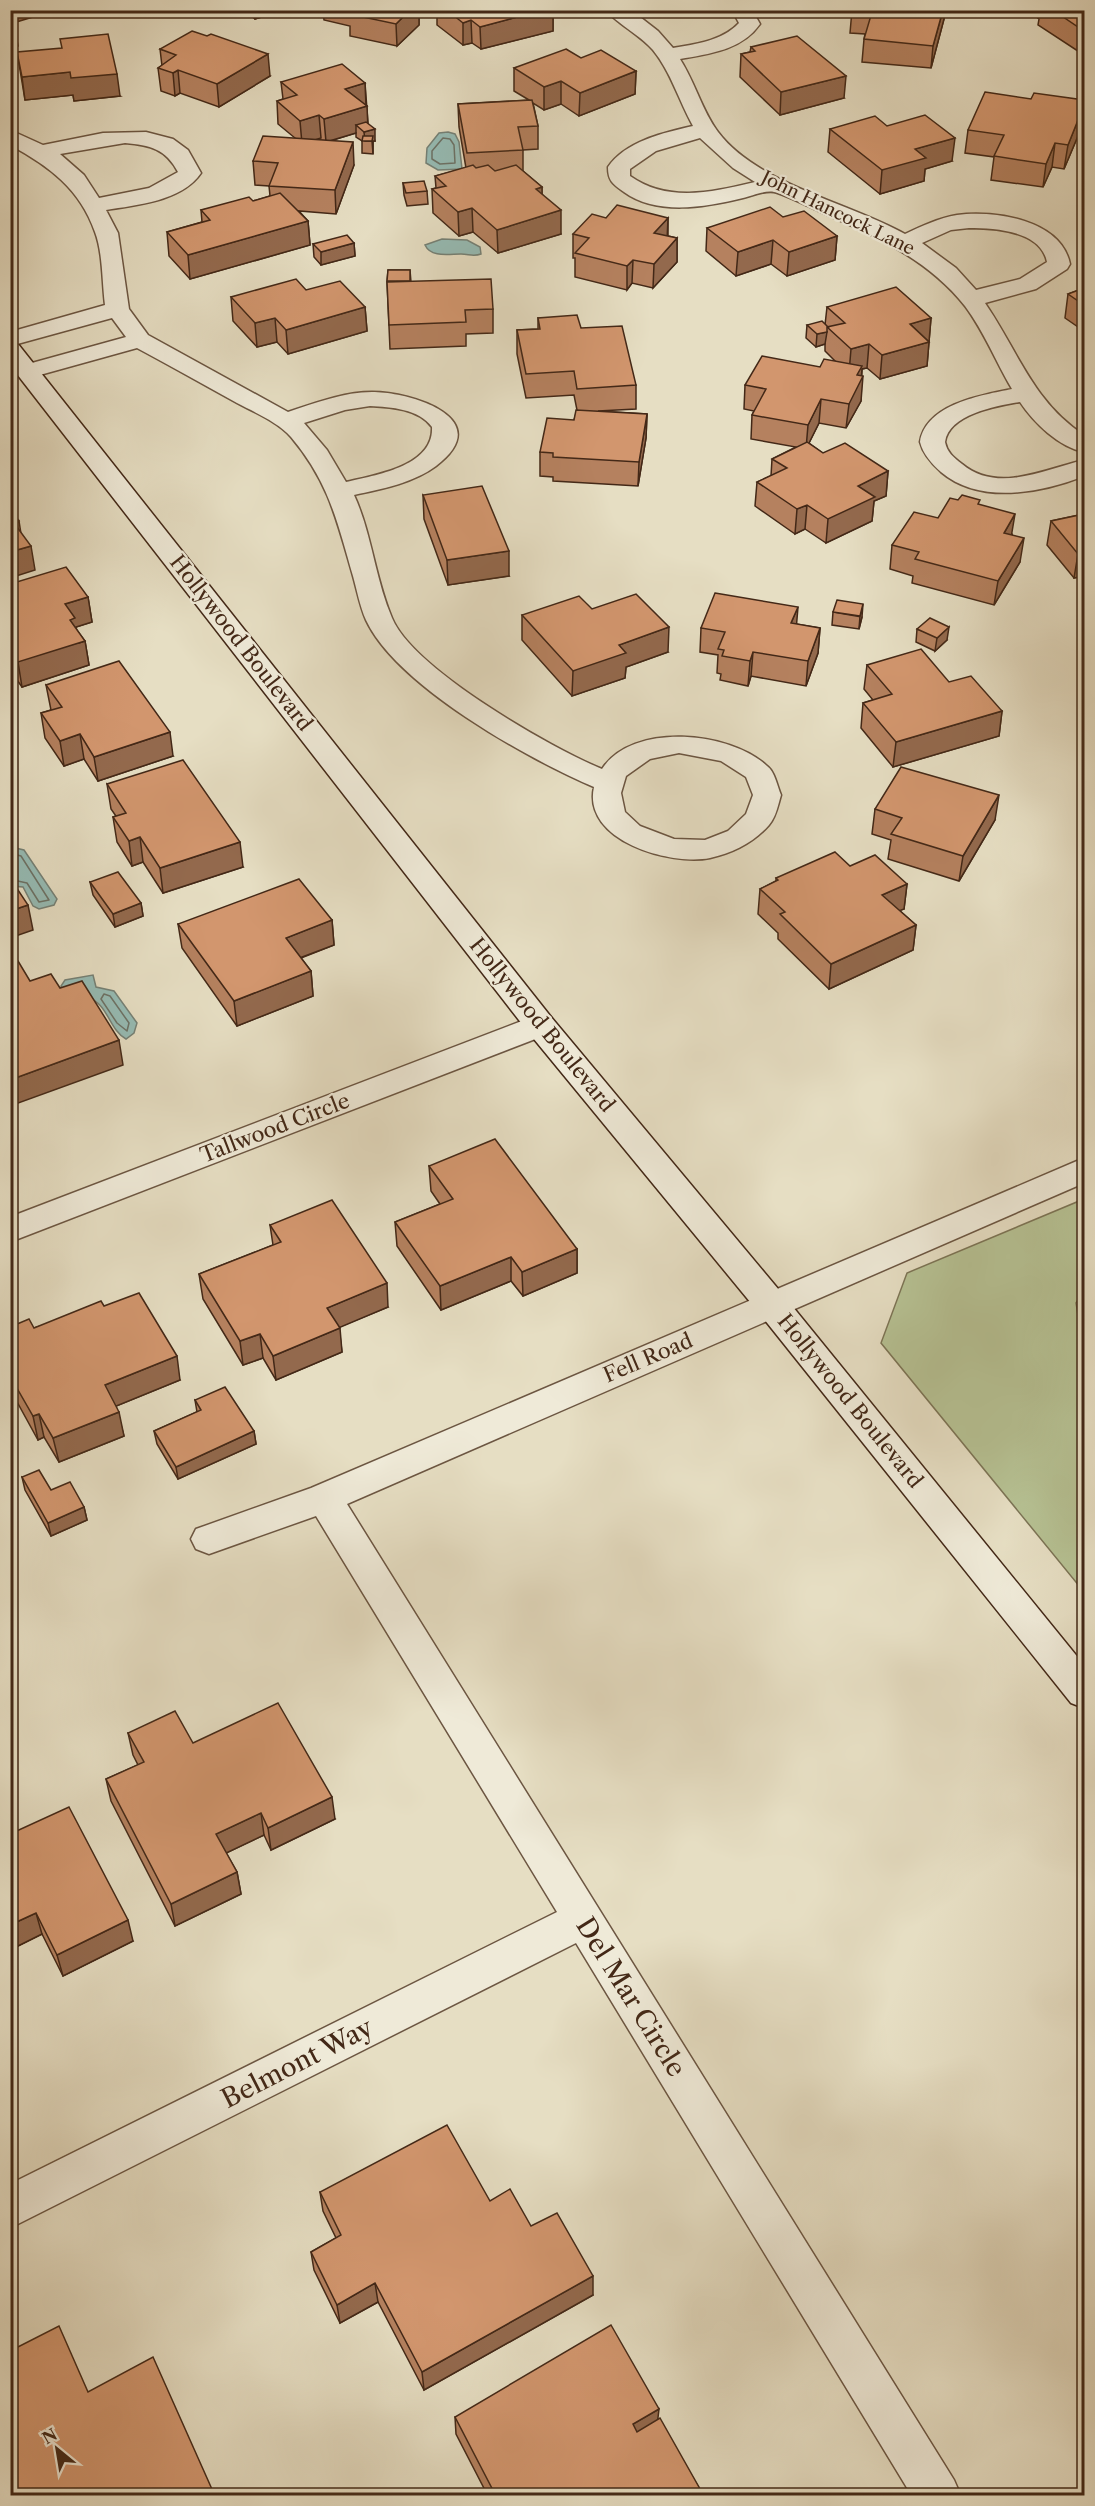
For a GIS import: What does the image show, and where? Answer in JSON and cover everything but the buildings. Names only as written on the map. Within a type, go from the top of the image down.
[{"type":"street","name":"John Hancock Lane","points":[[616,10],[643,28],[669,55],[706,130],[732,158],[777,184],[904,243],[949,273],[969,298],[1033,404],[1084,445]]},
{"type":"street","points":[[669,55],[714,45],[744,32],[750,24],[742,10]]},
{"type":"street","points":[[706,130],[665,139],[641,149],[619,167],[619,178],[628,186],[644,194],[680,200],[709,198],[777,184]]},
{"type":"street","points":[[10,136],[41,152],[76,180],[93,206],[108,233],[117,309],[140,340],[297,429],[318,455],[340,491],[379,620],[397,646],[416,667],[456,698],[571,767],[607,782]]},
{"type":"street","points":[[41,152],[134,137],[165,142],[186,161],[190,173],[180,183],[133,199],[93,206]]},
{"type":"street","points":[[904,243],[935,229],[977,220],[1020,228],[1053,246],[1059,255],[1059,264],[1046,277],[997,295],[969,298]]},
{"type":"street","points":[[10,339],[117,309]]},
{"type":"street","points":[[28,371],[140,340]]},
{"type":"street","name":"Hollywood Boulevard","points":[[10,349],[540,1025],[772,1305],[1084,1692]]},
{"type":"street","points":[[1028,394],[980,404],[941,424],[934,435],[933,446],[944,462],[967,477],[983,483],[1010,486],[1061,477],[1084,467]]},
{"type":"street","points":[[285,422],[369,399],[400,401],[428,409],[444,425],[445,438],[436,453],[411,470],[384,480],[340,491]]},
{"type":"street","points":[[679,744],[704,746],[727,752],[746,763],[758,774],[765,787],[768,801],[764,814],[755,826],[741,837],[703,849],[682,850],[641,840],[623,829],[610,814],[605,798],[607,782],[617,768],[634,756],[654,748],[679,744]]},
{"type":"street","name":"Tallwood Circle","points":[[10,1230],[540,1025]]},
{"type":"street","name":"Fell Road","points":[[209,1539],[324,1498],[1084,1170]]},
{"type":"street","name":"Del Mar Circle","points":[[324,1498],[938,2496]]},
{"type":"street","name":"Belmont Way","points":[[10,2207],[583,1919]]},
{"type":"green space","points":[[1084,1199],[1084,1291],[1076,1303],[1084,1351],[1084,1592],[881,1343],[907,1273]]},
{"type":"water","points":[[439,133],[455,134],[459,142],[462,169],[438,170],[426,163],[427,148]]},
{"type":"water","points":[[442,239],[467,240],[480,247],[481,254],[436,254],[425,245]]},
{"type":"water","points":[[11,847],[24,850],[57,899],[54,905],[39,909],[33,906],[23,887],[11,886]]},
{"type":"water","points":[[93,975],[96,987],[114,991],[137,1023],[134,1033],[126,1039],[120,1035],[95,1001],[82,996],[64,995],[61,986],[65,980]]}]
